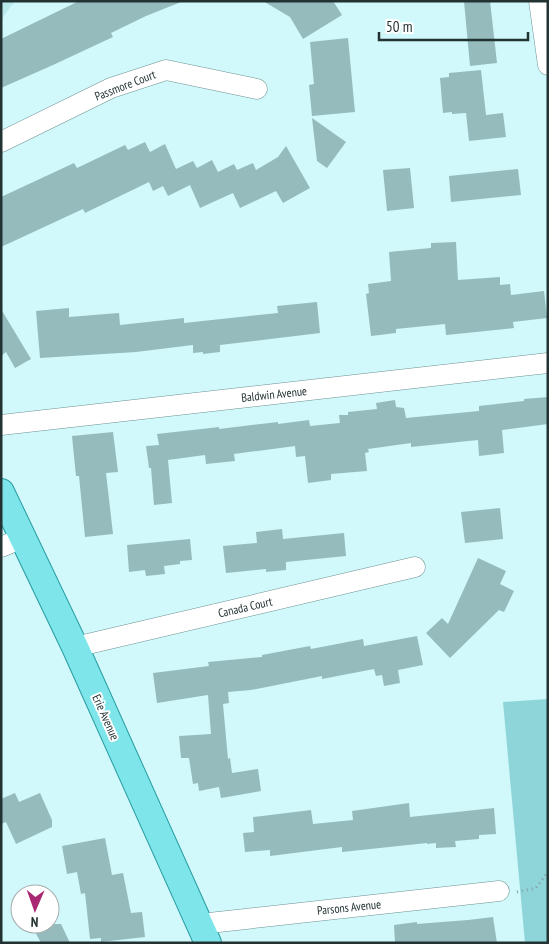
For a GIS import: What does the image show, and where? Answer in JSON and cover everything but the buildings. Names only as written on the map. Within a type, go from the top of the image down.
[{"type":"main road","name":"Erie Avenue","points":[[1,492],[12,542],[74,647],[204,933]]},
{"type":"street","points":[[539,1],[548,65]]},
{"type":"street","name":"Passmore Court","points":[[1,142],[111,88],[166,70],[257,89]]},
{"type":"street","name":"Baldwin Avenue","points":[[1,425],[548,363]]},
{"type":"street","name":"Canada Court","points":[[74,647],[415,567]]},
{"type":"street","name":"Parsons Avenue","points":[[204,933],[499,891]]},
{"type":"path","points":[[499,891],[517,892],[536,888],[548,872]]},
{"type":"shaded area","points":[[1,1],[15,1],[1,20]]},
{"type":"shaded area","points":[[548,699],[548,943],[525,943],[503,702]]}]
